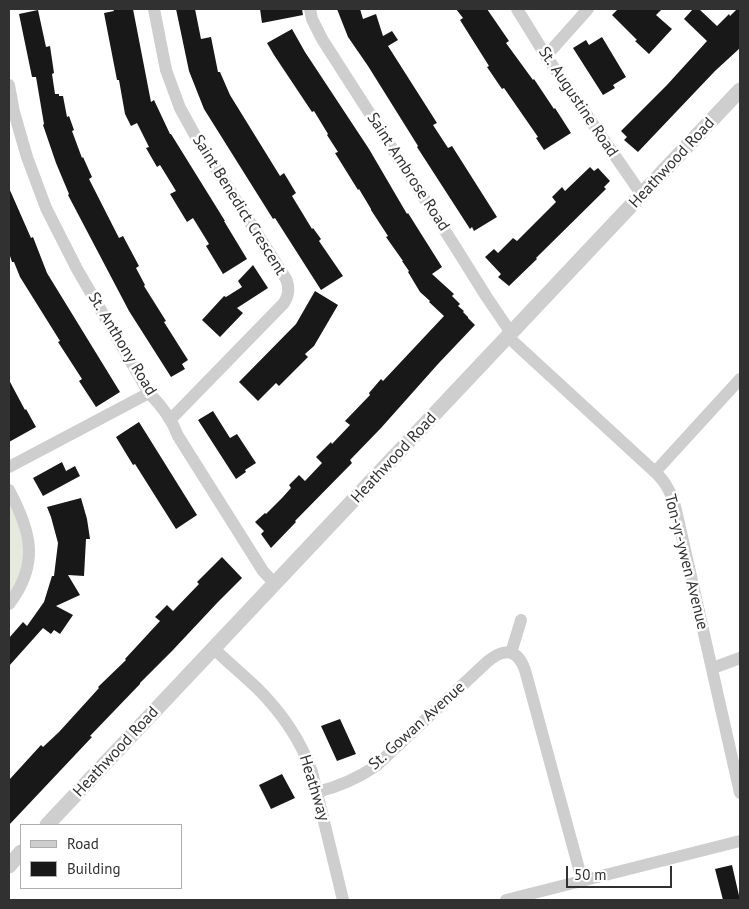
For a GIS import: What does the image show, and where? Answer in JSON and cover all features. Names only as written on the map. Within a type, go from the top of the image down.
[{"type":"street","name":"Saint Benedict Crescent","points":[[154,9],[166,70],[180,108],[196,137],[286,279],[289,290],[288,297],[284,303],[170,420]]},
{"type":"street","name":"Saint Ambrose Road","points":[[310,9],[312,19],[322,39],[509,334]]},
{"type":"street","name":"St. Augustine Road","points":[[516,9],[546,56],[642,195]]},
{"type":"street","points":[[546,56],[588,9]]},
{"type":"street","name":"St. Anthony Road","points":[[9,85],[14,112],[27,157],[46,208],[91,294],[149,393],[158,402],[170,420],[178,436],[258,564],[275,584]]},
{"type":"street","name":"Heathwood Road","points":[[48,824],[740,90]]},
{"type":"street","name":"Ton-yr-ywen Avenue","points":[[509,334],[656,472],[667,486],[672,496],[713,668],[740,793]]},
{"type":"street","points":[[656,472],[740,379]]},
{"type":"street","points":[[9,466],[149,393]]},
{"type":"street","points":[[9,490],[25,524],[29,552],[23,582],[9,604]]},
{"type":"street","points":[[521,620],[511,653],[517,655],[525,670],[582,880]]},
{"type":"street","name":"Heathway","points":[[214,649],[258,689],[280,714],[307,757],[343,900]]},
{"type":"street","name":"St. Gowan Avenue","points":[[317,792],[365,774],[376,766],[495,655],[503,652],[511,653]]},
{"type":"street","points":[[713,668],[740,658]]},
{"type":"street","points":[[506,900],[551,895],[582,880],[740,841]]},
{"type":"street","points":[[9,866],[20,853]]},
{"type":"shaded area","points":[[9,498],[13,505],[25,550],[21,574],[9,598]]},
{"type":"building","points":[[113,9],[133,9],[151,102],[154,100],[170,134],[247,259],[223,274],[206,246],[209,244],[193,218],[187,222],[170,194],[176,191],[160,165],[157,167],[146,148],[149,147],[137,123],[131,126],[125,114],[104,13],[114,11]]},
{"type":"building","points":[[176,9],[195,9],[201,39],[211,37],[218,72],[220,72],[230,95],[280,176],[284,173],[296,193],[292,196],[343,276],[321,290],[275,218],[273,219],[204,109],[189,71]]},
{"type":"building","points":[[260,9],[302,9],[303,15],[262,23]]},
{"type":"building","points":[[337,9],[360,9],[363,19],[376,14],[383,36],[392,31],[398,40],[388,46],[437,123],[433,125],[448,148],[452,146],[497,217],[474,231],[472,227],[470,229],[348,37]]},
{"type":"building","points":[[456,9],[487,9],[509,41],[506,43],[555,108],[571,133],[544,150],[536,138],[538,137],[487,67],[489,66],[460,20],[463,18]]},
{"type":"building","points":[[618,9],[662,9],[656,15],[672,29],[649,54],[612,15]]},
{"type":"building","points":[[693,9],[699,9],[717,26],[729,14],[730,16],[737,9],[740,9],[740,48],[715,71],[638,152],[624,140],[627,137],[621,131],[707,41],[684,19]]},
{"type":"building","points":[[38,10],[46,47],[50,46],[55,94],[63,96],[67,117],[69,116],[74,130],[72,131],[82,158],[92,177],[89,179],[119,238],[123,236],[139,266],[136,268],[144,286],[188,360],[182,364],[185,369],[171,377],[129,311],[68,195],[56,163],[43,125],[36,77],[32,77],[19,14]]},
{"type":"building","points":[[292,29],[442,267],[432,274],[454,294],[452,296],[460,304],[458,306],[475,325],[350,460],[352,463],[271,548],[261,534],[264,531],[255,522],[282,498],[291,488],[289,485],[299,475],[305,481],[322,463],[316,457],[350,425],[345,421],[370,395],[369,393],[381,379],[383,381],[444,316],[420,292],[403,261],[386,237],[388,236],[335,153],[338,152],[314,111],[312,112],[267,43]]},
{"type":"building","points":[[602,37],[626,77],[613,85],[615,88],[603,95],[573,48],[586,40],[589,45]]},
{"type":"building","points":[[590,167],[594,171],[598,168],[610,181],[604,187],[606,189],[509,286],[498,277],[501,274],[485,257],[494,249],[498,253],[513,238],[517,241],[556,202],[552,197],[562,187],[565,191]]},
{"type":"building","points":[[9,188],[31,238],[33,237],[47,273],[120,392],[96,407],[79,381],[82,379],[58,342],[60,341],[20,277],[14,262],[12,262],[9,253]]},
{"type":"building","points":[[253,265],[268,288],[237,308],[243,313],[220,337],[202,320],[224,296],[226,297],[242,287],[238,281]]},
{"type":"building","points":[[315,291],[338,305],[314,346],[305,354],[308,357],[279,386],[276,383],[258,401],[239,382],[296,324]]},
{"type":"building","points":[[9,380],[36,427],[9,442]]},
{"type":"building","points":[[213,411],[230,438],[237,434],[256,463],[236,479],[198,420]]},
{"type":"building","points":[[139,422],[197,515],[176,529],[116,437]]},
{"type":"building","points":[[62,462],[66,471],[75,466],[80,476],[43,496],[33,478]]},
{"type":"building","points":[[81,498],[90,539],[86,539],[84,576],[68,575],[80,595],[56,606],[73,615],[60,634],[54,630],[51,634],[43,628],[9,666],[9,638],[23,622],[27,626],[44,602],[52,576],[54,576],[58,543],[47,507]]},
{"type":"building","points":[[222,557],[242,578],[90,736],[92,737],[9,825],[9,780],[41,745],[43,747],[59,732],[98,687],[126,660],[160,621],[155,617],[167,605],[173,611],[199,584],[197,582]]},
{"type":"building","points":[[340,719],[356,754],[337,761],[321,726]]},
{"type":"building","points":[[282,774],[295,798],[271,809],[259,785]]},
{"type":"building","points":[[732,865],[740,900],[723,900],[715,869]]}]
